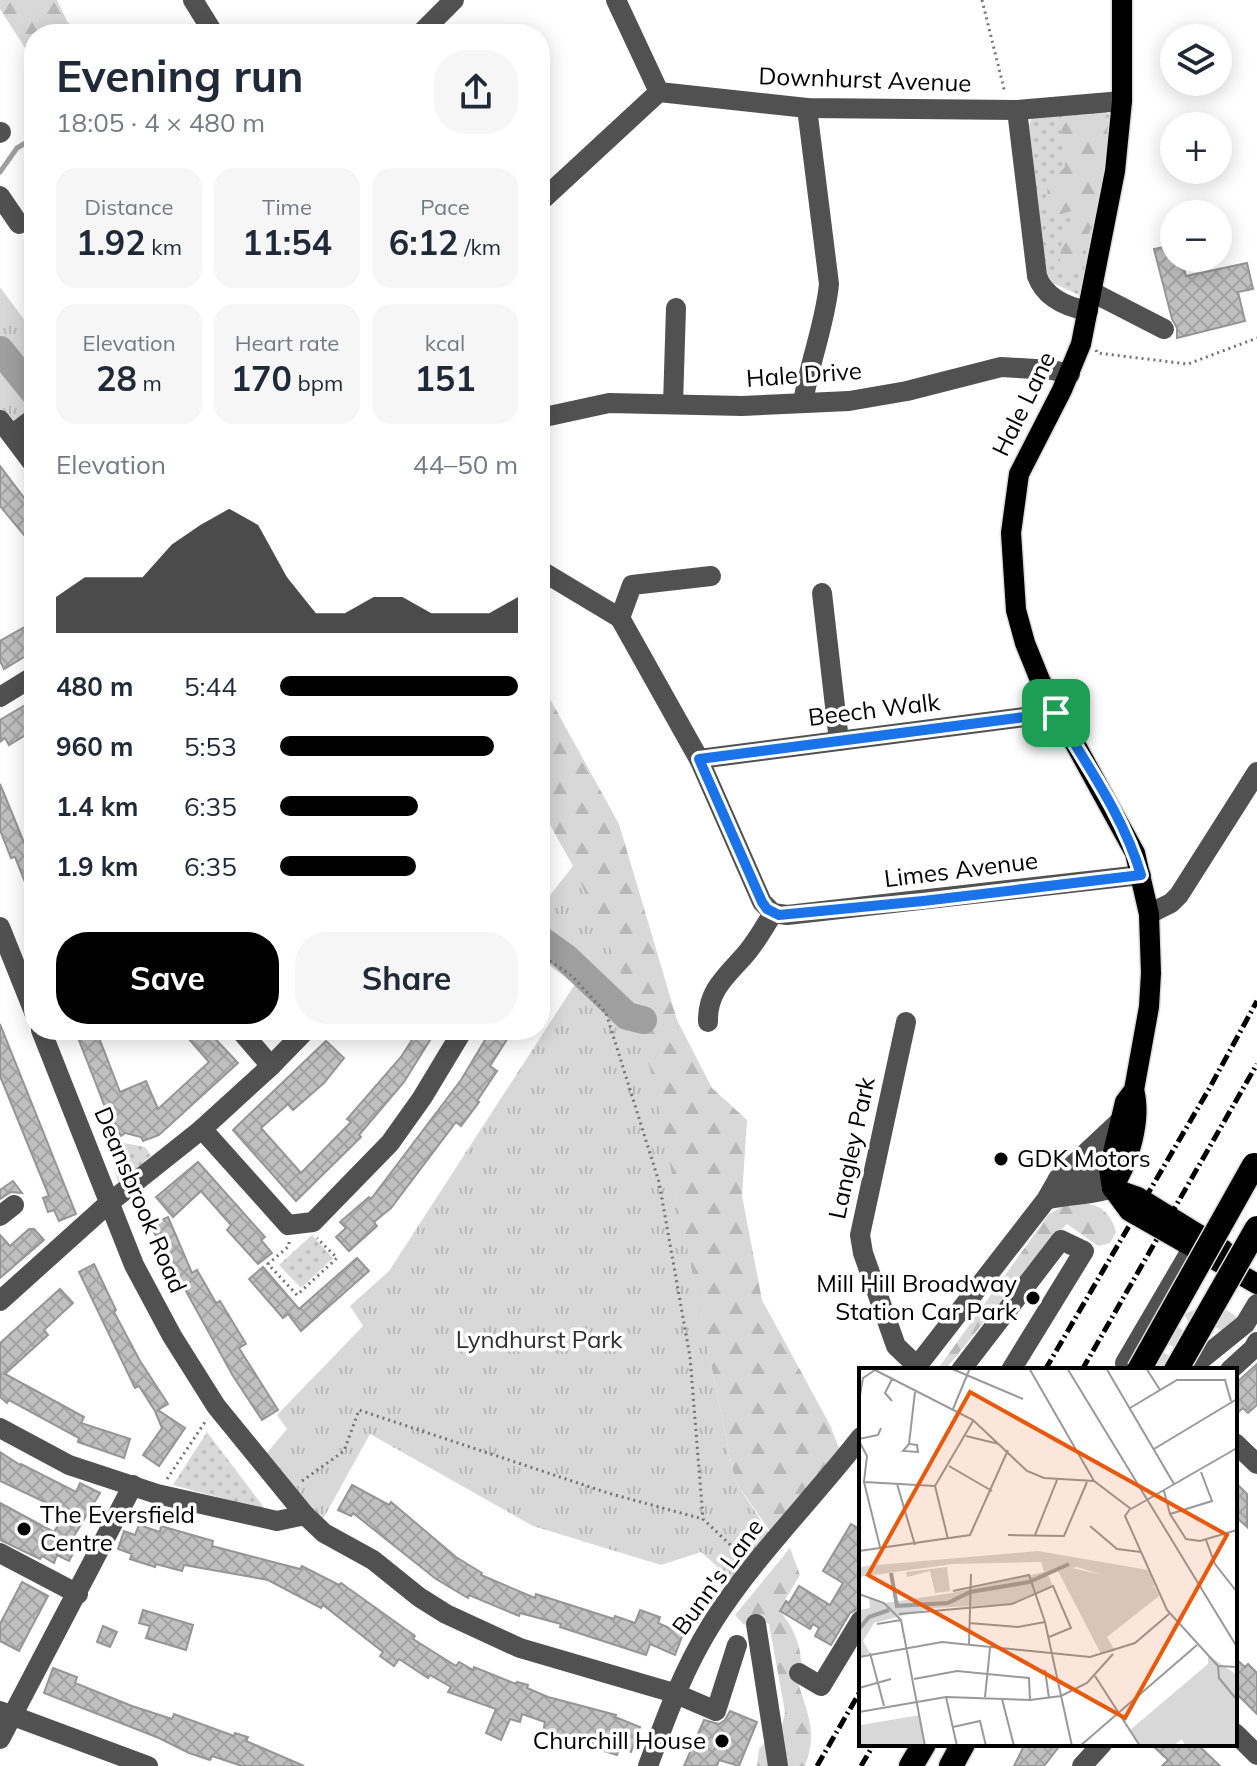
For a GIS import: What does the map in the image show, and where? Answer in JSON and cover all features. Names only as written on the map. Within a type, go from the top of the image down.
[{"type":"highway","points":[[1132,1366],[1255,1162]]},
{"type":"highway","points":[[1177,1368],[1257,1228]]},
{"type":"highway","points":[[911,1766],[923,1746]]},
{"type":"highway","points":[[951,1766],[962,1746]]},
{"type":"main road","name":"Hale Lane","points":[[1112,1188],[1125,1171],[1139,1106],[1134,1090],[1150,996],[1149,914],[1135,853],[1056,713],[1025,643],[1016,610],[1011,533],[1019,474],[1070,374],[1081,344],[1090,302],[1115,171],[1122,101],[1122,0]]},
{"type":"main road","name":"Hale Lane","points":[[1112,1188],[1109,1169],[1125,1102],[1134,1090]]},
{"type":"main road","points":[[1112,1188],[1129,1211],[1257,1270]]},
{"type":"main road","points":[[1196,1242],[1216,1262],[1257,1284]]},
{"type":"street","points":[[193,0],[208,24]]},
{"type":"street","points":[[430,24],[454,0]]},
{"type":"street","points":[[550,193],[659,92],[616,0]]},
{"type":"street","name":"Downhurst Avenue","points":[[659,92],[807,108],[1013,110],[1122,101]]},
{"type":"street","points":[[803,403],[829,284],[807,108]]},
{"type":"street","points":[[1013,110],[1037,276],[1049,294],[1069,307],[1090,302],[1164,329]]},
{"type":"street","points":[[0,196],[19,224]]},
{"type":"street","points":[[673,404],[676,308]]},
{"type":"street","name":"Hale Drive","points":[[550,416],[609,403],[742,406],[849,401],[907,391],[1001,367],[1070,374]]},
{"type":"street","points":[[6,427],[24,451]]},
{"type":"street","points":[[550,576],[620,618],[699,759],[762,902],[780,914],[712,994],[707,1008],[708,1022]]},
{"type":"street","points":[[620,618],[632,585],[711,576]]},
{"type":"street","points":[[822,593],[839,741]]},
{"type":"street","points":[[1,692],[24,681]]},
{"type":"street","name":"Beech Walk","points":[[699,759],[1056,713]]},
{"type":"street","points":[[1149,914],[1171,903],[1179,895],[1257,772]]},
{"type":"street","name":"Limes Avenue","points":[[780,914],[1141,875]]},
{"type":"street","points":[[0,927],[24,987]]},
{"type":"street","name":"Langley Park","points":[[906,1022],[860,1235],[863,1253],[896,1346],[915,1368]]},
{"type":"street","name":"Deansbrook Road","points":[[45,1040],[134,1265],[172,1336],[216,1406],[286,1495],[324,1533],[373,1560],[446,1614],[520,1648],[674,1693],[716,1711],[737,1645]]},
{"type":"street","points":[[249,1040],[271,1066]]},
{"type":"street","points":[[0,1301],[109,1203],[202,1129],[296,1040]]},
{"type":"street","points":[[202,1129],[296,1224],[313,1222],[390,1143],[457,1040]]},
{"type":"street","points":[[915,1368],[1046,1200],[1058,1179],[1121,1120]]},
{"type":"street","points":[[1046,1200],[1066,1195],[1096,1194],[1112,1188],[1099,1176],[1058,1179]]},
{"type":"street","points":[[963,1368],[1061,1240],[1084,1251],[1012,1368]]},
{"type":"street","points":[[1132,1366],[1196,1242]]},
{"type":"street","points":[[1182,1268],[1216,1262]]},
{"type":"street","points":[[1190,1368],[1245,1324],[1257,1304]]},
{"type":"street","points":[[1232,1368],[1256,1346]]},
{"type":"street","points":[[0,1428],[69,1465],[157,1494],[277,1521],[305,1515]]},
{"type":"street","name":"Bunn's Lane","points":[[648,1766],[674,1693],[711,1624],[859,1439]]},
{"type":"street","points":[[0,1739],[7,1714],[78,1594],[133,1485]]},
{"type":"street","points":[[0,1553],[78,1594]]},
{"type":"street","points":[[799,1673],[821,1686],[859,1623]]},
{"type":"street","points":[[756,1624],[778,1766]]},
{"type":"street","points":[[7,1714],[148,1766]]},
{"type":"street","points":[[1237,1735],[1257,1755]]},
{"type":"street","points":[[1082,1766],[1100,1746]]},
{"type":"path","points":[[982,0],[1013,110]]},
{"type":"path","points":[[1081,344],[1095,349],[1097,353],[1188,364],[1257,338]]},
{"type":"path","points":[[550,961],[572,976],[606,1013],[659,1182],[690,1357],[703,1519]]},
{"type":"path","points":[[296,1224],[337,1258],[297,1295],[268,1264],[289,1246],[296,1224]]},
{"type":"path","points":[[157,1494],[216,1406]]},
{"type":"path","points":[[286,1495],[344,1451],[359,1410],[608,1493],[703,1519],[754,1568]]},
{"type":"green space","points":[[0,0],[57,0],[70,24],[24,24],[24,46],[0,9]]},
{"type":"green space","points":[[1102,109],[1113,118],[1106,177],[1079,295],[1053,283],[1045,270],[1029,125],[1032,117]]},
{"type":"green space","points":[[1100,112],[1110,120],[1101,181],[1092,225],[1078,264],[1069,279],[1059,267],[1063,233],[1074,222],[1074,210],[1049,218],[1047,185],[1065,167],[1063,135],[1053,119]]},
{"type":"green space","points":[[0,287],[24,319],[24,452],[0,420]]},
{"type":"green space","points":[[550,699],[619,824],[677,1020],[712,1088],[747,1120],[742,1196],[762,1300],[830,1425],[842,1456],[776,1540],[735,1481],[651,1075],[550,943],[550,911],[573,866],[550,825]]},
{"type":"green space","name":"Lyndhurst Park","points":[[573,866],[619,968],[651,1072],[735,1481],[775,1542],[739,1586],[701,1552],[661,1565],[533,1526],[370,1434],[323,1519],[266,1454],[287,1429],[277,1415],[363,1326],[350,1306],[389,1271],[539,1040],[550,1040],[550,1023],[575,984],[550,966],[550,895]]},
{"type":"green space","points":[[124,1143],[145,1147],[151,1155],[123,1183],[118,1182],[108,1147]]},
{"type":"green space","points":[[1065,1205],[1094,1205],[1108,1215],[1116,1232],[1110,1243],[1098,1246],[1067,1224],[947,1368],[938,1368],[1049,1214]]},
{"type":"green space","points":[[312,1235],[333,1258],[301,1288],[279,1265]]},
{"type":"green space","points":[[207,1432],[266,1510],[173,1485]]},
{"type":"green space","points":[[790,1548],[800,1575],[779,1610],[791,1627],[799,1647],[799,1683],[810,1726],[811,1744],[805,1766],[757,1766],[759,1749],[782,1726],[785,1712],[769,1624],[757,1619],[744,1625],[735,1615]]},
{"type":"building","points":[[1160,248],[1160,272],[1185,272],[1186,276],[1232,272],[1232,266],[1247,263],[1253,289],[1238,292],[1245,321],[1177,338],[1177,328],[1172,319],[1154,249]]},
{"type":"building","points":[[0,466],[24,498],[24,535],[0,506]]},
{"type":"building","points":[[24,627],[24,657],[4,669],[0,661],[0,641]]},
{"type":"building","points":[[24,706],[24,736],[9,745],[5,738],[0,742],[0,720]]},
{"type":"building","points":[[0,784],[24,842],[24,880],[15,857],[11,858],[0,830]]},
{"type":"building","points":[[0,1024],[76,1214],[59,1221],[54,1210],[48,1212],[43,1198],[49,1196],[0,1076]]},
{"type":"building","points":[[79,1040],[100,1040],[120,1092],[146,1081],[158,1109],[209,1062],[190,1040],[216,1040],[238,1063],[159,1135],[143,1141],[141,1137],[125,1133],[121,1136],[107,1112]]},
{"type":"building","points":[[412,1040],[430,1040],[404,1082],[359,1135],[361,1137],[296,1201],[233,1130],[326,1041],[344,1058],[324,1083],[293,1110],[288,1104],[261,1128],[301,1173],[351,1122],[347,1119]]},
{"type":"building","points":[[485,1040],[507,1040],[490,1066],[497,1071],[479,1102],[461,1126],[456,1122],[391,1208],[374,1222],[377,1226],[349,1251],[336,1237],[346,1228],[340,1222],[369,1197],[371,1199],[461,1080]]},
{"type":"building","points":[[198,1162],[265,1237],[261,1240],[272,1253],[258,1264],[227,1230],[231,1225],[201,1191],[173,1217],[156,1197]]},
{"type":"building","points":[[13,1181],[22,1193],[11,1192],[0,1199],[0,1190]]},
{"type":"building","points":[[168,1217],[192,1273],[197,1270],[216,1303],[220,1301],[246,1344],[239,1348],[278,1410],[262,1420],[233,1376],[177,1275],[174,1277],[151,1225]]},
{"type":"building","points":[[29,1229],[34,1229],[44,1240],[0,1278],[0,1235],[10,1246]]},
{"type":"building","points":[[357,1258],[369,1271],[301,1331],[288,1314],[283,1318],[249,1279],[263,1267],[299,1309]]},
{"type":"building","points":[[94,1264],[116,1310],[114,1312],[168,1404],[158,1410],[185,1428],[159,1466],[143,1455],[162,1428],[155,1411],[139,1386],[135,1388],[79,1272]]},
{"type":"building","points":[[60,1289],[73,1303],[44,1330],[48,1335],[5,1374],[84,1417],[81,1423],[130,1439],[124,1458],[78,1442],[79,1438],[0,1397],[0,1343]]},
{"type":"building","points":[[1257,1364],[1257,1405],[1248,1413],[1243,1408],[1237,1413],[1237,1382]]},
{"type":"building","points":[[0,1452],[76,1492],[80,1483],[100,1493],[71,1541],[78,1544],[69,1561],[57,1555],[54,1563],[42,1556],[40,1559],[0,1540],[0,1503],[54,1532],[66,1512],[0,1481]]},
{"type":"building","points":[[1237,1484],[1247,1494],[1247,1527],[1237,1518]]},
{"type":"building","points":[[352,1485],[389,1505],[391,1502],[481,1575],[535,1598],[536,1594],[614,1619],[615,1616],[635,1623],[640,1610],[660,1617],[658,1623],[683,1634],[675,1655],[650,1644],[646,1655],[560,1627],[561,1624],[520,1613],[519,1616],[469,1595],[468,1598],[436,1579],[353,1513],[351,1516],[338,1510]]},
{"type":"building","points":[[851,1524],[859,1529],[859,1608],[850,1613],[831,1645],[815,1636],[819,1628],[813,1624],[810,1629],[780,1611],[799,1586],[830,1605],[843,1583],[823,1571]]},
{"type":"building","points":[[139,1525],[160,1532],[161,1526],[213,1541],[212,1546],[300,1569],[302,1566],[339,1585],[341,1583],[415,1636],[413,1639],[456,1666],[459,1662],[473,1670],[474,1667],[516,1684],[528,1685],[527,1688],[548,1697],[616,1715],[640,1727],[631,1752],[620,1747],[617,1755],[543,1732],[545,1722],[522,1714],[520,1722],[510,1719],[501,1740],[486,1733],[496,1709],[448,1692],[451,1687],[430,1675],[428,1678],[399,1659],[394,1666],[380,1656],[383,1652],[323,1605],[321,1608],[268,1580],[184,1565],[182,1571],[156,1564],[155,1567],[130,1559],[132,1554],[118,1549],[124,1531],[135,1535]]},
{"type":"building","points":[[22,1582],[48,1596],[19,1651],[0,1641],[0,1624]]},
{"type":"building","points":[[143,1610],[193,1625],[186,1650],[146,1638],[150,1626],[139,1623]]},
{"type":"building","points":[[103,1626],[117,1632],[110,1647],[97,1642]]},
{"type":"building","points":[[1237,1660],[1245,1667],[1248,1664],[1257,1673],[1257,1714],[1237,1694]]},
{"type":"building","points":[[53,1668],[77,1677],[75,1683],[132,1706],[172,1719],[174,1714],[234,1736],[235,1733],[248,1737],[246,1741],[304,1766],[242,1766],[212,1756],[210,1760],[189,1753],[44,1693]]},
{"type":"building","name":"Churchill House","points":[[730,1711],[757,1722],[739,1766],[719,1760],[717,1766],[684,1766],[704,1720],[719,1724]]},
{"type":"building","points":[[1024,1746],[1059,1746],[1044,1766],[1014,1766]]},
{"type":"building","points":[[1153,1746],[1199,1746],[1220,1766],[1162,1766],[1168,1760]]},
{"type":"waterway","points":[[0,172],[17,148],[24,144]]},
{"type":"waterway","points":[[0,350],[24,380]]},
{"type":"waterway","points":[[550,946],[627,1016],[643,1020]]},
{"type":"tunnel","points":[[1154,1368],[1176,1333],[1191,1322],[1215,1315],[1238,1329]]},
{"type":"railway","points":[[1046,1368],[1257,1001]]},
{"type":"railway","points":[[1083,1368],[1257,1064]]},
{"type":"railway","points":[[817,1766],[859,1693]]},
{"type":"railway","points":[[861,1766],[873,1746]]},
{"type":"place","name":"GDK Motors","points":[[1001,1159]]},
{"type":"place","name":"Mill Hill Broadway Station Car Park","points":[[1033,1298]]},
{"type":"place","name":"The Eversfield Centre","points":[[24,1529]]},
{"type":"place","name":"Churchill House","points":[[722,1741]]},
{"type":"route","points":[[1056,713],[1115,814],[1135,853],[1141,875],[779,915],[767,909],[762,902],[699,759],[1056,713]]}]
